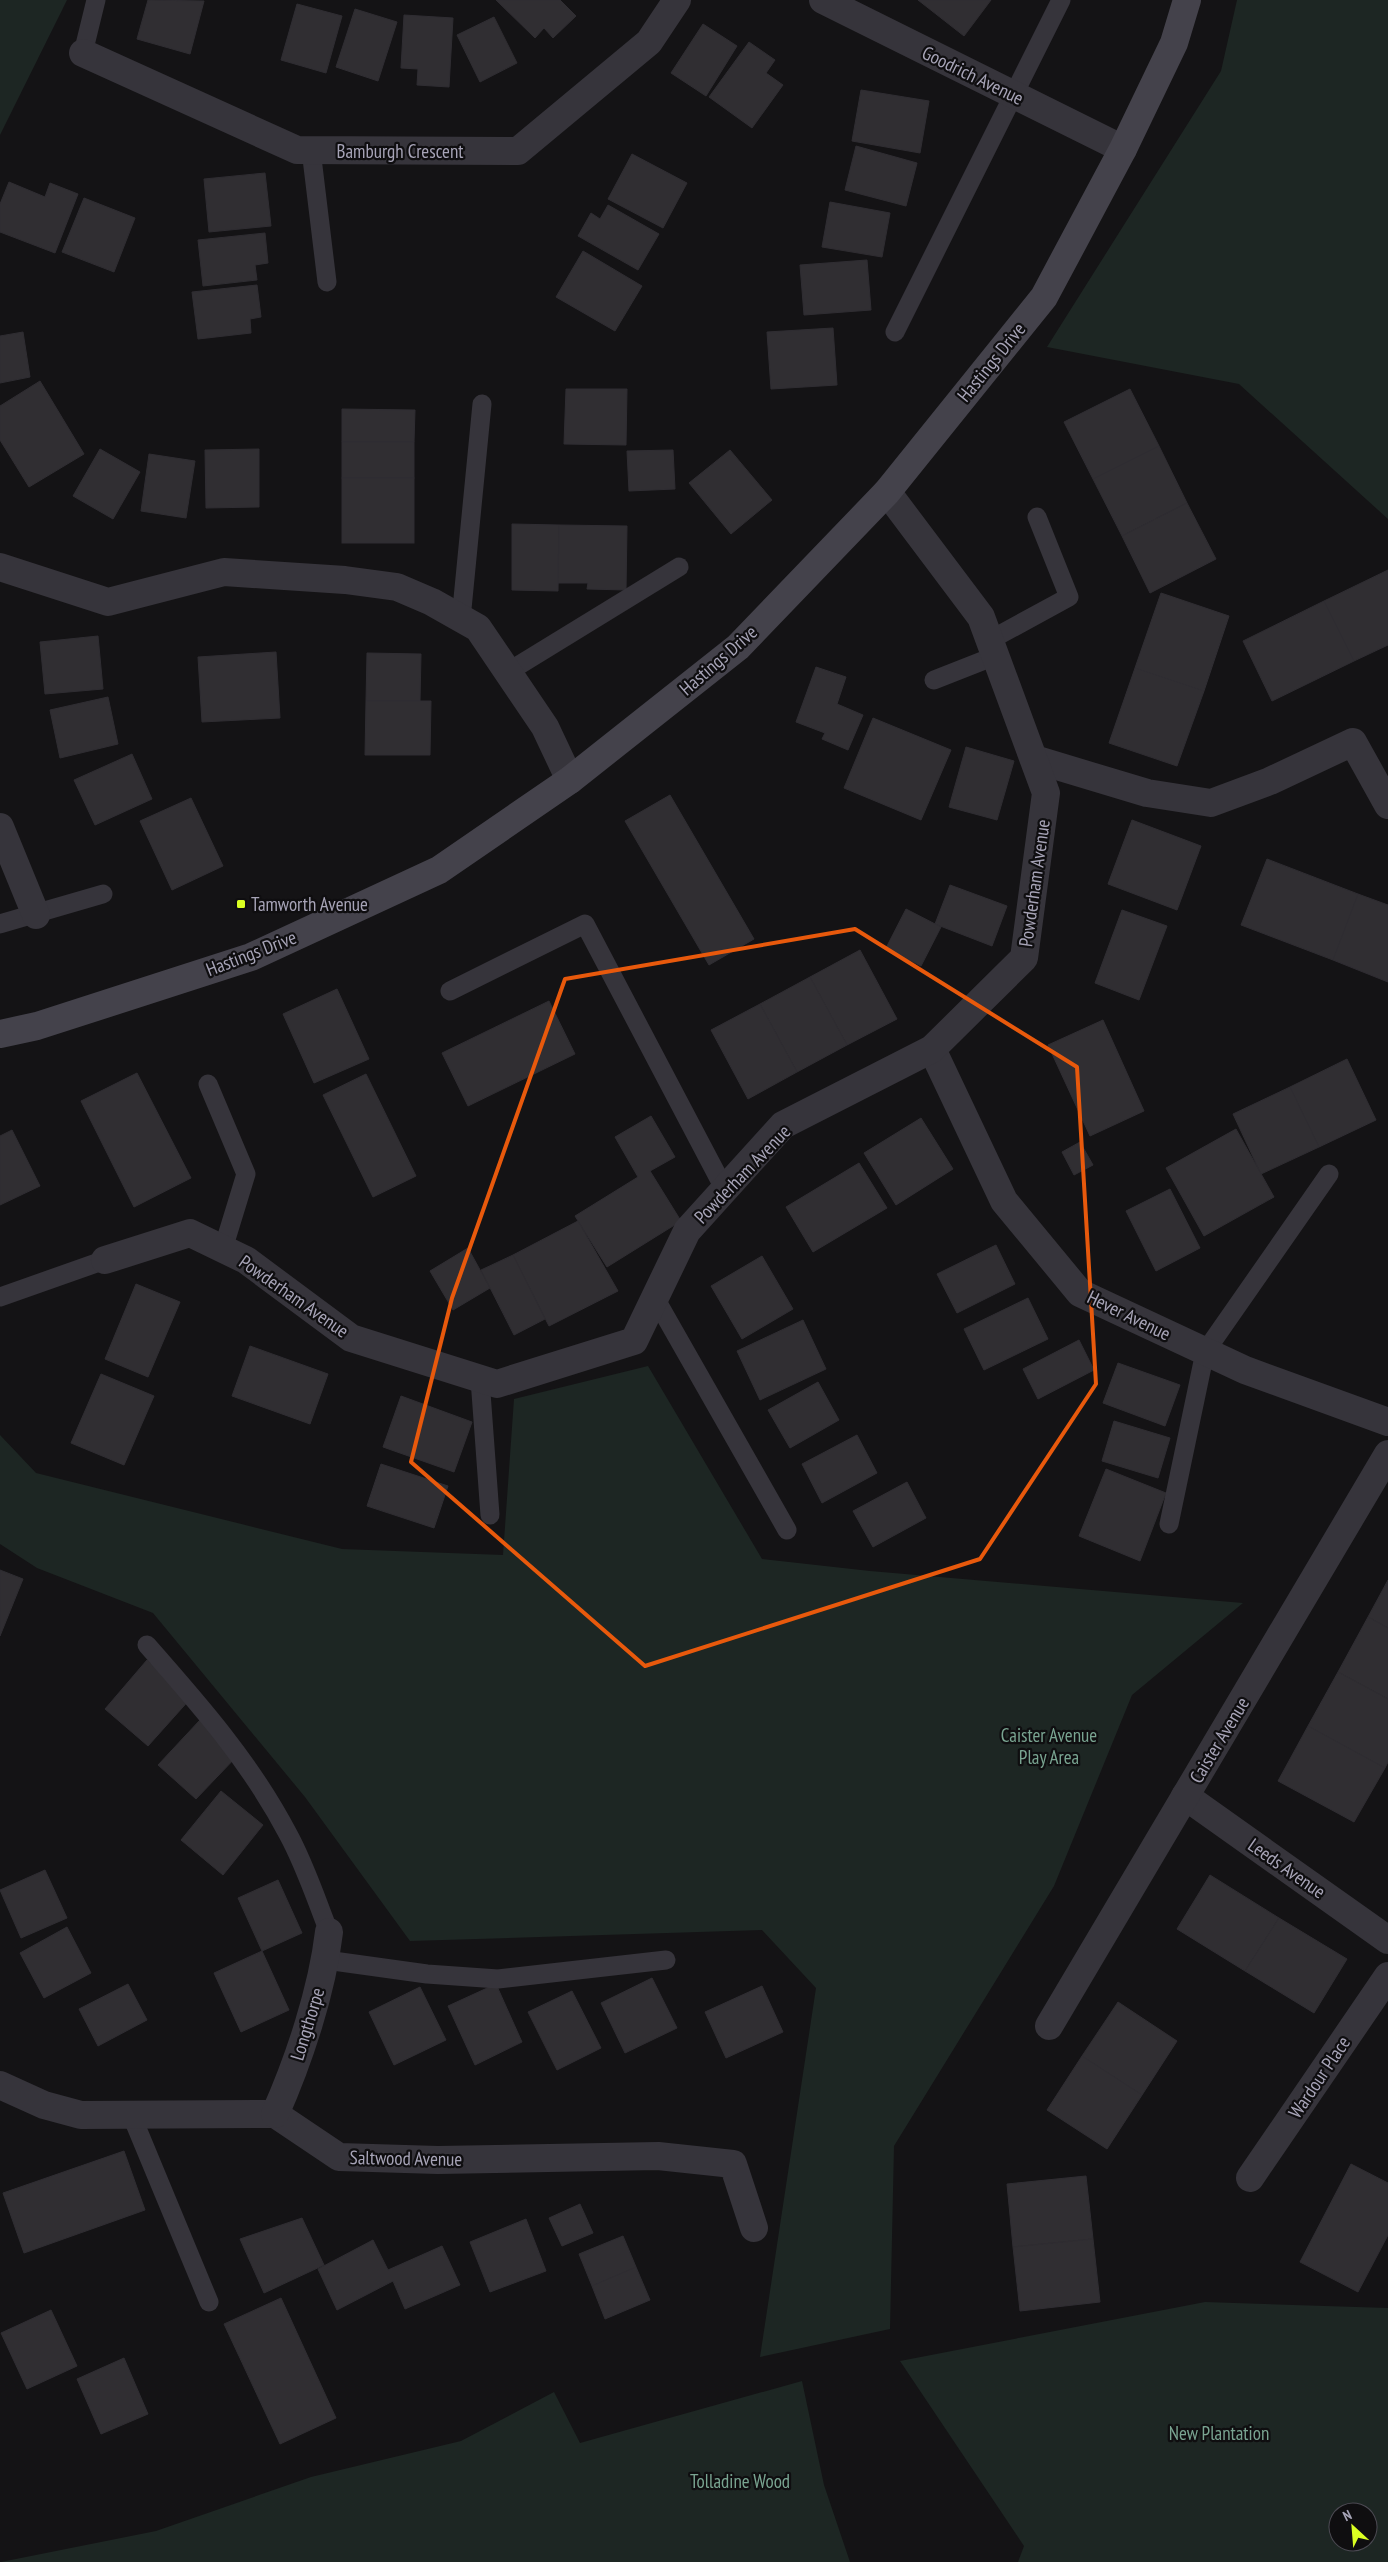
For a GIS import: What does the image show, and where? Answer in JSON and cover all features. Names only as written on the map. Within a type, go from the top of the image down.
[{"type":"street","name":"Bamburgh Crescent","points":[[83,53],[297,150],[518,151],[649,42],[677,0]]},
{"type":"street","name":"Goodrich Avenue","points":[[823,0],[1123,149]]},
{"type":"street","name":"Hastings Drive","points":[[0,1034],[37,1026],[252,957],[439,870],[570,780],[738,648],[887,492],[1044,297],[1123,149],[1174,43],[1187,0]]},
{"type":"street","name":"Powderham Avenue","points":[[105,1260],[190,1233],[246,1260],[351,1338],[498,1384],[634,1341],[687,1231],[783,1125],[932,1049],[1024,958],[1046,792],[981,617],[887,492]]},
{"type":"street","points":[[0,567],[108,602],[224,572],[344,580],[397,587],[432,602],[478,628],[546,727],[570,780]]},
{"type":"street","points":[[1034,759],[1146,793],[1211,803],[1270,781],[1353,742],[1388,805]]},
{"type":"street","points":[[0,827],[36,915]]},
{"type":"street","name":"Hever Avenue","points":[[932,1049],[1004,1201],[1080,1293],[1245,1370],[1388,1422]]},
{"type":"street","name":"Caister Avenue","points":[[1049,2026],[1388,1454]]},
{"type":"street","name":"Leeds Avenue","points":[[1185,1796],[1388,1940]]},
{"type":"street","name":"Longthorpe","points":[[275,2114],[288,2084],[326,1960],[330,1932]]},
{"type":"street","name":"Wardour Place","points":[[1250,2178],[1388,1976]]},
{"type":"street","points":[[0,2085],[44,2105],[81,2114],[275,2114]]},
{"type":"street","name":"Saltwood Avenue","points":[[275,2114],[339,2157],[438,2160],[658,2156],[733,2164],[754,2228]]},
{"type":"lane","points":[[83,53],[96,0]]},
{"type":"lane","points":[[895,332],[1061,0]]},
{"type":"lane","points":[[311,150],[327,282]]},
{"type":"lane","points":[[461,619],[482,404]]},
{"type":"lane","points":[[934,680],[992,648],[1069,598],[1037,517]]},
{"type":"lane","points":[[508,672],[679,567]]},
{"type":"lane","points":[[0,924],[103,894]]},
{"type":"lane","points":[[450,991],[585,924],[725,1190]]},
{"type":"lane","points":[[208,1084],[246,1174],[223,1248]]},
{"type":"lane","points":[[1169,1524],[1205,1352],[1329,1174]]},
{"type":"lane","points":[[0,1297],[105,1260]]},
{"type":"lane","points":[[655,1298],[787,1530]]},
{"type":"lane","points":[[480,1379],[490,1515]]},
{"type":"lane","points":[[148,1645],[239,1755],[264,1792],[289,1835],[330,1932]]},
{"type":"lane","points":[[326,1960],[427,1974],[498,1978],[666,1960]]},
{"type":"lane","points":[[131,2114],[209,2302]]},
{"type":"highlighted area","points":[[855,929],[1077,1067],[1096,1384],[980,1559],[645,1666],[411,1462],[452,1298],[565,979]]},
{"type":"green space","points":[[0,0],[67,0],[0,135]]},
{"type":"green space","points":[[1237,0],[1388,0],[1388,519],[1239,384],[1047,347],[1221,71]]},
{"type":"green space","name":"Caister Avenue Play Area","points":[[648,1366],[762,1559],[870,1571],[1243,1603],[1132,1695],[1054,1886],[894,2146],[890,2329],[760,2357],[816,1988],[762,1930],[410,1941],[305,1797],[153,1613],[37,1568],[0,1544],[0,1435],[36,1473],[342,1549],[503,1555],[514,1399]]},
{"type":"green space","name":"New Plantation","points":[[1205,2302],[1388,2308],[1388,2562],[1018,2562],[1024,2546],[900,2361]]},
{"type":"green space","name":"Tolladine Wood","points":[[802,2381],[824,2485],[850,2562],[1,2562],[156,2531],[311,2477],[461,2441],[554,2392],[580,2443]]},
{"type":"building","points":[[148,0],[204,1],[190,54],[137,39]]},
{"type":"building","points":[[496,0],[560,0],[576,16],[553,38],[544,28],[535,38]]},
{"type":"building","points":[[918,0],[991,0],[964,36]]},
{"type":"building","points":[[297,4],[342,16],[326,73],[281,60]]},
{"type":"building","points":[[355,9],[397,22],[378,81],[336,67]]},
{"type":"building","points":[[404,15],[453,18],[449,87],[417,85],[418,69],[401,68]]},
{"type":"building","points":[[494,17],[517,63],[480,82],[457,35]]},
{"type":"building","points":[[703,24],[737,46],[706,96],[671,73]]},
{"type":"building","points":[[749,42],[775,60],[766,73],[783,85],[752,128],[709,97]]},
{"type":"building","points":[[861,90],[929,101],[920,153],[852,141]]},
{"type":"building","points":[[856,146],[917,163],[906,206],[845,190]]},
{"type":"building","points":[[632,154],[687,183],[663,228],[608,199]]},
{"type":"building","points":[[265,173],[271,226],[209,232],[204,179]]},
{"type":"building","points":[[9,182],[45,197],[50,183],[78,194],[55,253],[0,232],[0,204]]},
{"type":"building","points":[[84,198],[135,218],[114,272],[62,252]]},
{"type":"building","points":[[830,202],[890,213],[882,257],[822,247]]},
{"type":"building","points":[[608,205],[659,234],[638,270],[578,236],[591,213],[600,219]]},
{"type":"building","points":[[265,233],[268,263],[255,265],[257,280],[203,286],[198,240]]},
{"type":"building","points":[[583,251],[642,286],[615,331],[556,297]]},
{"type":"building","points":[[867,260],[871,310],[804,315],[800,265]]},
{"type":"building","points":[[257,285],[261,317],[250,319],[251,333],[198,339],[192,292]]},
{"type":"building","points":[[833,328],[837,385],[771,389],[767,332]]},
{"type":"building","points":[[23,332],[30,377],[0,383],[0,336]]},
{"type":"building","points":[[40,381],[84,454],[29,487],[0,440],[0,406]]},
{"type":"building","points":[[566,389],[627,389],[626,445],[564,444]]},
{"type":"building","points":[[1130,389],[1159,446],[1093,479],[1064,422]]},
{"type":"building","points":[[342,409],[415,410],[414,442],[342,442]]},
{"type":"building","points":[[342,442],[414,442],[414,478],[342,478]]},
{"type":"building","points":[[1159,446],[1187,503],[1122,536],[1093,479]]},
{"type":"building","points":[[100,449],[140,472],[113,519],[73,496]]},
{"type":"building","points":[[259,449],[259,507],[206,508],[205,450]]},
{"type":"building","points":[[673,450],[675,489],[629,491],[627,451]]},
{"type":"building","points":[[730,450],[772,500],[731,534],[689,483]]},
{"type":"building","points":[[149,454],[195,461],[186,518],[141,511]]},
{"type":"building","points":[[342,478],[414,478],[414,543],[342,543]]},
{"type":"building","points":[[1187,503],[1216,559],[1150,593],[1122,536]]},
{"type":"building","points":[[512,524],[559,525],[558,591],[512,590]]},
{"type":"building","points":[[559,525],[627,526],[626,590],[587,589],[588,583],[558,583]]},
{"type":"building","points":[[1388,570],[1388,645],[1354,661],[1324,601]]},
{"type":"building","points":[[1161,593],[1229,616],[1204,691],[1135,668]]},
{"type":"building","points":[[1324,601],[1354,661],[1272,701],[1243,641]]},
{"type":"building","points":[[98,636],[103,689],[45,694],[40,642]]},
{"type":"building","points":[[276,652],[280,718],[202,722],[198,657]]},
{"type":"building","points":[[367,653],[421,654],[420,701],[366,701]]},
{"type":"building","points":[[816,667],[846,677],[837,704],[863,715],[848,750],[822,739],[825,733],[796,722]]},
{"type":"building","points":[[1135,668],[1204,691],[1177,766],[1109,743]]},
{"type":"building","points":[[108,697],[118,744],[60,758],[50,710]]},
{"type":"building","points":[[366,701],[431,701],[430,755],[365,755]]},
{"type":"building","points":[[873,718],[951,750],[921,820],[844,788]]},
{"type":"building","points":[[966,747],[1014,761],[997,820],[949,807]]},
{"type":"building","points":[[132,754],[152,799],[95,825],[74,780]]},
{"type":"building","points":[[670,795],[754,939],[709,965],[625,821]]},
{"type":"building","points":[[191,798],[223,866],[172,890],[140,821]]},
{"type":"building","points":[[1132,820],[1201,846],[1177,910],[1108,884]]},
{"type":"building","points":[[1267,859],[1358,894],[1333,960],[1241,925]]},
{"type":"building","points":[[950,885],[1007,906],[992,946],[935,924]]},
{"type":"building","points":[[1358,894],[1388,905],[1388,982],[1333,960]]},
{"type":"building","points":[[906,909],[941,927],[921,966],[886,948]]},
{"type":"building","points":[[1122,910],[1167,926],[1139,1000],[1095,983]]},
{"type":"building","points":[[860,950],[897,1019],[847,1045],[810,977]]},
{"type":"building","points":[[810,977],[847,1045],[797,1072],[760,1004]]},
{"type":"building","points":[[337,989],[369,1059],[314,1083],[283,1014]]},
{"type":"building","points":[[549,1001],[575,1054],[468,1106],[442,1053]]},
{"type":"building","points":[[760,1004],[797,1072],[748,1099],[711,1030]]},
{"type":"building","points":[[1103,1020],[1144,1111],[1090,1136],[1048,1045]]},
{"type":"building","points":[[1347,1059],[1376,1120],[1319,1147],[1290,1087]]},
{"type":"building","points":[[137,1073],[191,1178],[134,1207],[81,1101]]},
{"type":"building","points":[[366,1074],[416,1176],[373,1197],[323,1095]]},
{"type":"building","points":[[1290,1087],[1319,1147],[1261,1174],[1233,1114]]},
{"type":"building","points":[[651,1116],[675,1157],[650,1171],[681,1221],[607,1267],[575,1216],[638,1177],[615,1137]]},
{"type":"building","points":[[921,1118],[953,1169],[896,1205],[864,1153]]},
{"type":"building","points":[[1236,1129],[1274,1197],[1204,1236],[1166,1168]]},
{"type":"building","points":[[12,1130],[40,1186],[0,1205],[0,1136]]},
{"type":"building","points":[[1080,1142],[1093,1165],[1074,1175],[1062,1152]]},
{"type":"building","points":[[859,1163],[887,1208],[813,1252],[786,1207]]},
{"type":"building","points":[[1170,1189],[1200,1248],[1156,1271],[1126,1211]]},
{"type":"building","points":[[578,1221],[618,1291],[549,1326],[513,1255]]},
{"type":"building","points":[[996,1245],[1015,1284],[957,1313],[937,1274]]},
{"type":"building","points":[[468,1248],[490,1288],[453,1310],[430,1271]]},
{"type":"building","points":[[513,1255],[545,1319],[514,1335],[481,1270]]},
{"type":"building","points":[[762,1256],[793,1309],[742,1339],[711,1286]]},
{"type":"building","points":[[136,1284],[180,1302],[148,1377],[105,1359]]},
{"type":"building","points":[[1028,1298],[1048,1339],[984,1370],[964,1329]]},
{"type":"building","points":[[803,1320],[826,1369],[760,1400],[737,1351]]},
{"type":"building","points":[[1079,1340],[1094,1370],[1038,1399],[1023,1369]]},
{"type":"building","points":[[250,1346],[328,1374],[310,1424],[232,1396]]},
{"type":"building","points":[[1118,1363],[1180,1385],[1165,1426],[1103,1403]]},
{"type":"building","points":[[101,1374],[154,1396],[124,1465],[71,1443]]},
{"type":"building","points":[[818,1382],[839,1420],[790,1448],[768,1410]]},
{"type":"building","points":[[401,1396],[472,1422],[454,1472],[383,1447]]},
{"type":"building","points":[[1114,1421],[1170,1438],[1158,1478],[1102,1461]]},
{"type":"building","points":[[857,1435],[877,1473],[822,1503],[802,1464]]},
{"type":"building","points":[[381,1464],[448,1486],[434,1528],[367,1506]]},
{"type":"building","points":[[1106,1469],[1166,1493],[1140,1561],[1079,1536]]},
{"type":"building","points":[[907,1482],[926,1518],[873,1547],[853,1511]]},
{"type":"building","points":[[0,1570],[23,1579],[0,1636]]},
{"type":"building","points":[[1388,1580],[1388,1628],[1368,1617]]},
{"type":"building","points":[[1368,1617],[1388,1628],[1388,1699],[1338,1672]]},
{"type":"building","points":[[147,1660],[191,1698],[148,1746],[105,1709]]},
{"type":"building","points":[[1338,1672],[1388,1699],[1388,1762],[1385,1768],[1308,1726]]},
{"type":"building","points":[[200,1720],[238,1755],[196,1799],[158,1765]]},
{"type":"building","points":[[1308,1726],[1385,1768],[1354,1822],[1278,1781]]},
{"type":"building","points":[[221,1791],[263,1825],[223,1875],[181,1840]]},
{"type":"building","points":[[45,1870],[67,1918],[21,1938],[0,1890]]},
{"type":"building","points":[[1210,1875],[1279,1918],[1245,1971],[1177,1929]]},
{"type":"building","points":[[278,1880],[302,1933],[262,1951],[238,1898]]},
{"type":"building","points":[[1279,1918],[1347,1959],[1314,2013],[1245,1971]]},
{"type":"building","points":[[67,1927],[91,1973],[44,1998],[20,1953]]},
{"type":"building","points":[[262,1951],[289,2010],[241,2032],[214,1973]]},
{"type":"building","points":[[652,1978],[677,2028],[625,2053],[601,2003]]},
{"type":"building","points":[[128,1984],[147,2020],[98,2046],[79,2009]]},
{"type":"building","points":[[496,1984],[522,2042],[475,2065],[448,2006]]},
{"type":"building","points":[[762,1986],[783,2032],[726,2058],[705,2012]]},
{"type":"building","points":[[420,1987],[446,2040],[394,2065],[369,2012]]},
{"type":"building","points":[[572,1991],[601,2048],[557,2070],[528,2012]]},
{"type":"building","points":[[1118,2002],[1177,2041],[1142,2095],[1082,2056]]},
{"type":"building","points":[[1082,2056],[1142,2095],[1107,2149],[1047,2110]]},
{"type":"building","points":[[124,2151],[145,2210],[24,2253],[3,2193]]},
{"type":"building","points":[[1351,2164],[1388,2183],[1388,2235],[1358,2292],[1300,2262]]},
{"type":"building","points":[[1086,2176],[1093,2239],[1013,2247],[1007,2184]]},
{"type":"building","points":[[580,2204],[593,2233],[562,2246],[549,2218]]},
{"type":"building","points":[[302,2218],[324,2265],[264,2293],[240,2239]]},
{"type":"building","points":[[526,2219],[546,2271],[490,2292],[470,2242]]},
{"type":"building","points":[[623,2236],[636,2267],[592,2286],[579,2254]]},
{"type":"building","points":[[1093,2239],[1100,2302],[1020,2311],[1013,2247]]},
{"type":"building","points":[[373,2240],[388,2270],[442,2246],[460,2285],[405,2309],[393,2281],[337,2310],[318,2269]]},
{"type":"building","points":[[636,2267],[650,2300],[605,2319],[592,2286]]},
{"type":"building","points":[[281,2298],[336,2418],[280,2444],[224,2324]]},
{"type":"building","points":[[51,2310],[77,2366],[27,2389],[1,2333]]},
{"type":"building","points":[[124,2358],[148,2414],[101,2434],[77,2379]]},
{"type":"place","name":"Tamworth Avenue","points":[[241,904]]}]
